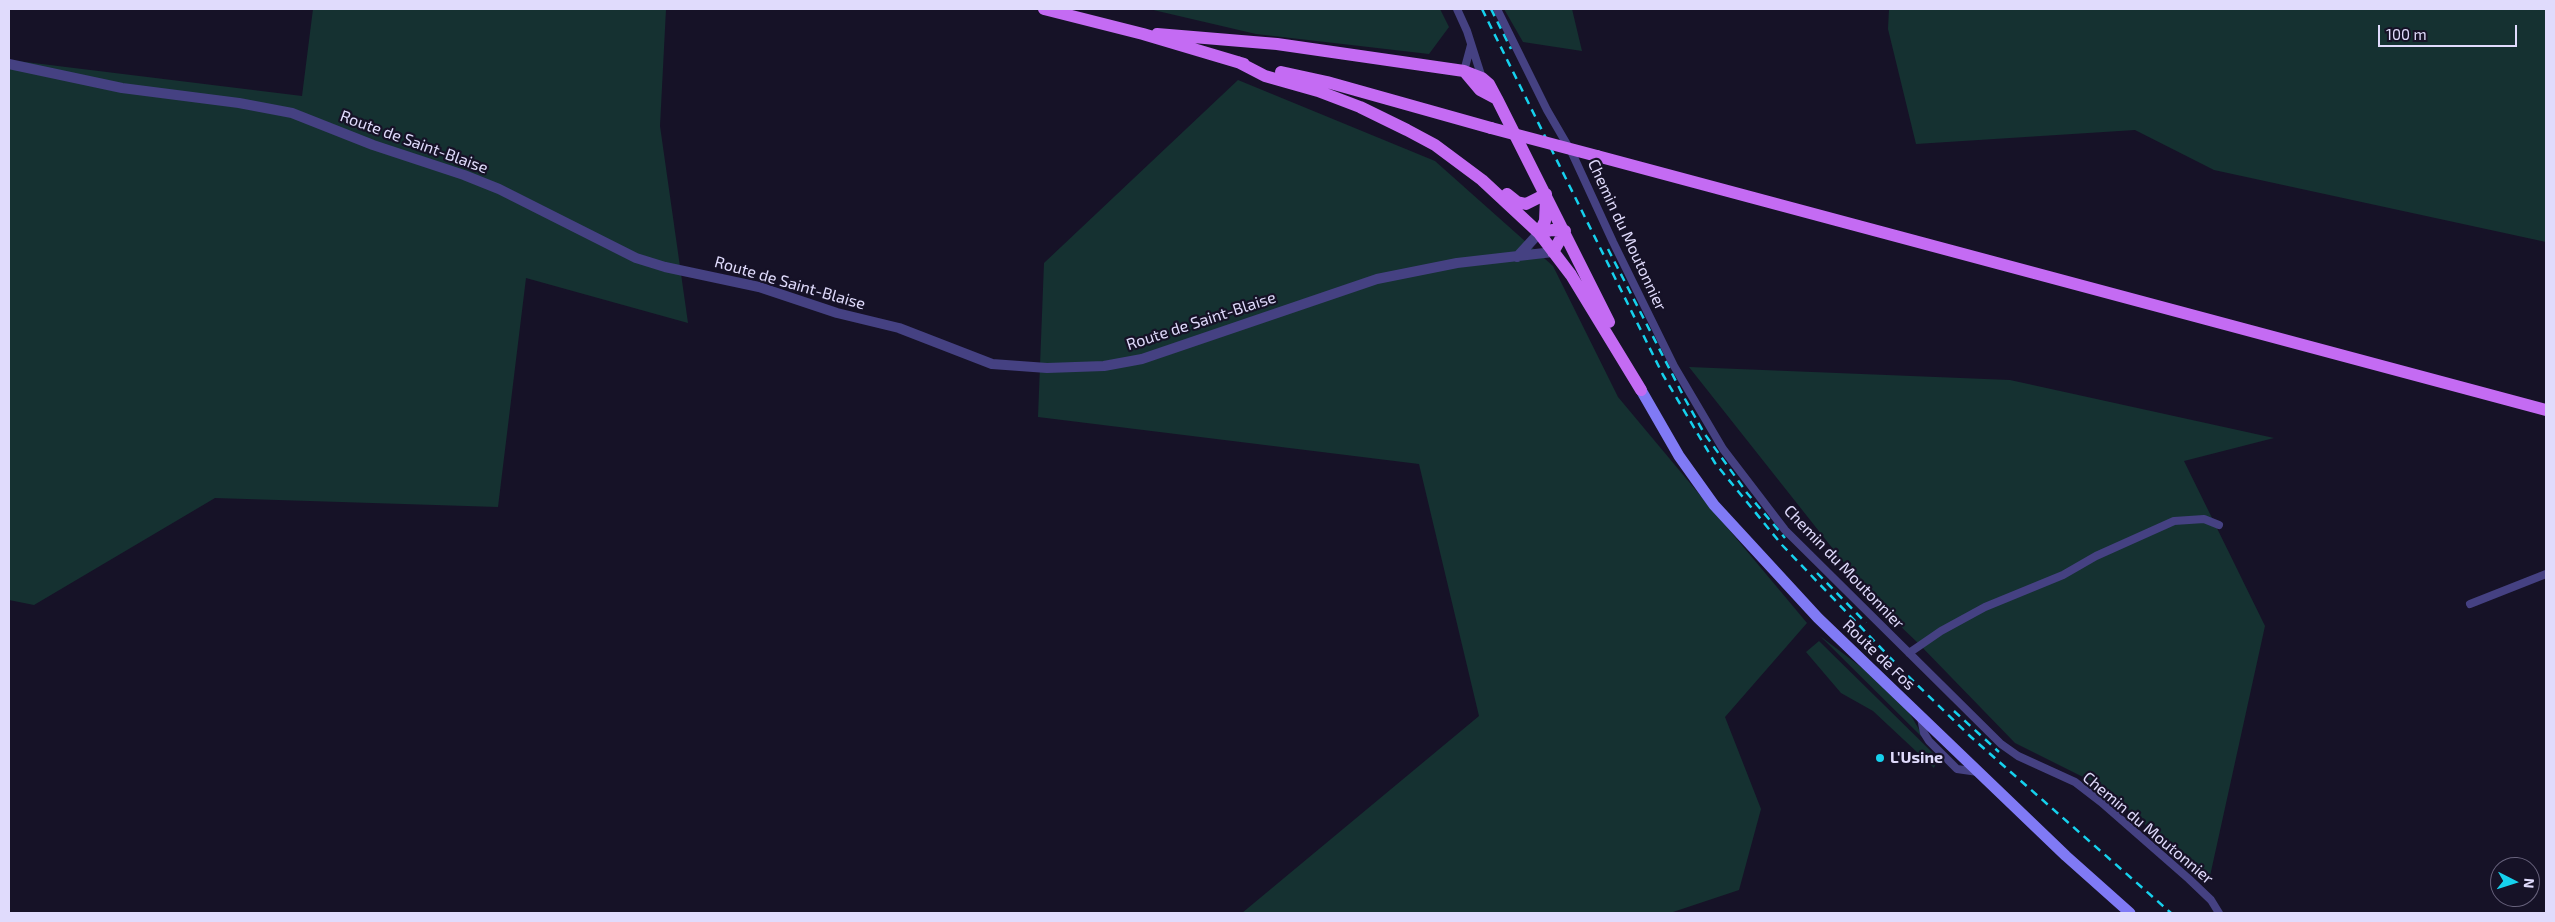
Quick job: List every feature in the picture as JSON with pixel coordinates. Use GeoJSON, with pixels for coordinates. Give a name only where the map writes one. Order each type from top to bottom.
{"type":"FeatureCollection","features":[{"type":"Feature","properties":{"kind":"main road"},"geometry":{"type":"LineString","coordinates":[[1044,9],[1143,34],[1238,62],[1326,82],[1491,128],[2546,410]]}},
{"type":"Feature","properties":{"kind":"main road"},"geometry":{"type":"LineString","coordinates":[[1143,34],[1170,33],[1277,44],[1464,71],[1482,78],[1498,99],[1565,231],[1641,390]]}},
{"type":"Feature","properties":{"kind":"main road"},"geometry":{"type":"LineString","coordinates":[[1238,62],[1265,76],[1318,90],[1360,107],[1407,130],[1445,152],[1468,162],[1518,202],[1532,203],[1546,194]]}},
{"type":"Feature","properties":{"kind":"main road"},"geometry":{"type":"LineString","coordinates":[[1464,71],[1480,90],[1498,99]]}},
{"type":"Feature","properties":{"kind":"main road"},"geometry":{"type":"LineString","coordinates":[[1445,152],[1482,180],[1539,233],[1582,293],[1641,390]]}},
{"type":"Feature","properties":{"kind":"main road"},"geometry":{"type":"LineString","coordinates":[[1539,233],[1545,221],[1546,194]]}},
{"type":"Feature","properties":{"kind":"main road"},"geometry":{"type":"LineString","coordinates":[[1539,233],[1552,230],[1565,231]]}},
{"type":"Feature","properties":{"kind":"main road"},"geometry":{"type":"LineString","coordinates":[[1553,252],[1565,231]]}},
{"type":"Feature","properties":{"kind":"main road","name":"Route de Fos"},"geometry":{"type":"LineString","coordinates":[[1641,390],[1679,456],[1714,505],[1821,622],[2066,856],[2130,913]]}},
{"type":"Feature","properties":{"kind":"street"},"geometry":{"type":"LineString","coordinates":[[1457,9],[1482,78]]}},
{"type":"Feature","properties":{"kind":"street","name":"Chemin du Moutonnier"},"geometry":{"type":"LineString","coordinates":[[1496,9],[1547,110],[1572,153],[1674,366],[1723,449],[1785,530],[2001,744],[2018,756],[2075,782],[2101,802],[2190,879],[2211,900],[2219,913]]}},
{"type":"Feature","properties":{"kind":"street"},"geometry":{"type":"LineString","coordinates":[[1464,71],[1471,44]]}},
{"type":"Feature","properties":{"kind":"street","name":"Route de Saint-Blaise"},"geometry":{"type":"LineString","coordinates":[[9,64],[122,88],[239,103],[292,113],[372,145],[464,174],[636,258],[665,268],[759,287],[837,313],[899,328],[992,364],[1047,368],[1104,366],[1142,359],[1377,279],[1457,263],[1553,252]]}},
{"type":"Feature","properties":{"kind":"street"},"geometry":{"type":"LineString","coordinates":[[1517,257],[1539,233]]}},
{"type":"Feature","properties":{"kind":"street"},"geometry":{"type":"LineString","coordinates":[[1909,653],[1941,631],[1985,607],[2063,575],[2096,556],[2174,521],[2204,519],[2219,525]]}},
{"type":"Feature","properties":{"kind":"street"},"geometry":{"type":"LineString","coordinates":[[2470,604],[2546,574]]}},
{"type":"Feature","properties":{"kind":"green space"},"geometry":{"type":"Polygon","coordinates":[[[313,9],[666,9],[660,126],[688,323],[526,278],[498,507],[215,498],[34,605],[9,600],[9,60],[302,96],[313,9]]]}},
{"type":"Feature","properties":{"kind":"green space"},"geometry":{"type":"Polygon","coordinates":[[[1149,9],[1440,9],[1449,27],[1429,54],[1256,34],[1149,9]]]}},
{"type":"Feature","properties":{"kind":"green space"},"geometry":{"type":"Polygon","coordinates":[[[1504,9],[1572,9],[1582,51],[1523,42],[1504,9]]]}},
{"type":"Feature","properties":{"kind":"green space"},"geometry":{"type":"Polygon","coordinates":[[[1889,9],[2546,9],[2546,242],[2214,170],[2135,130],[1916,144],[1888,29],[1889,9]]]}},
{"type":"Feature","properties":{"kind":"green space"},"geometry":{"type":"Polygon","coordinates":[[[1238,80],[1435,161],[1553,266],[1618,397],[1807,623],[1725,717],[1761,809],[1739,890],[1670,913],[1242,913],[1479,716],[1419,464],[1038,417],[1044,263],[1238,80]]]}},
{"type":"Feature","properties":{"kind":"green space"},"geometry":{"type":"Polygon","coordinates":[[[1689,367],[2010,380],[2274,438],[2184,461],[2265,626],[2210,876],[2186,864],[2137,817],[2089,780],[2015,743],[1918,643],[1875,602],[1689,367]]]}},
{"type":"Feature","properties":{"kind":"green space"},"geometry":{"type":"Polygon","coordinates":[[[1820,636],[1865,670],[1909,712],[1925,740],[1820,636]]]}},
{"type":"Feature","properties":{"kind":"green space"},"geometry":{"type":"Polygon","coordinates":[[[1819,641],[1938,758],[1934,768],[1873,711],[1841,693],[1806,652],[1819,641]]]}},
{"type":"Feature","properties":{"kind":"railway"},"geometry":{"type":"LineString","coordinates":[[1482,9],[1663,375],[1715,463],[1782,545],[1903,671],[1971,737],[2171,913]]}},
{"type":"Feature","properties":{"kind":"railway"},"geometry":{"type":"LineString","coordinates":[[1491,9],[1511,49]]}},
{"type":"Feature","properties":{"kind":"railway"},"geometry":{"type":"LineString","coordinates":[[1608,249],[1704,433],[1747,493],[1785,538]]}},
{"type":"Feature","properties":{"kind":"railway"},"geometry":{"type":"LineString","coordinates":[[1817,573],[1866,623]]}},
{"type":"Feature","properties":{"kind":"railway"},"geometry":{"type":"LineString","coordinates":[[1954,711],[1999,752]]}},
{"type":"Feature","properties":{"kind":"place","name":"L'Usine"},"geometry":{"type":"Point","coordinates":[1880,758]}}]}
